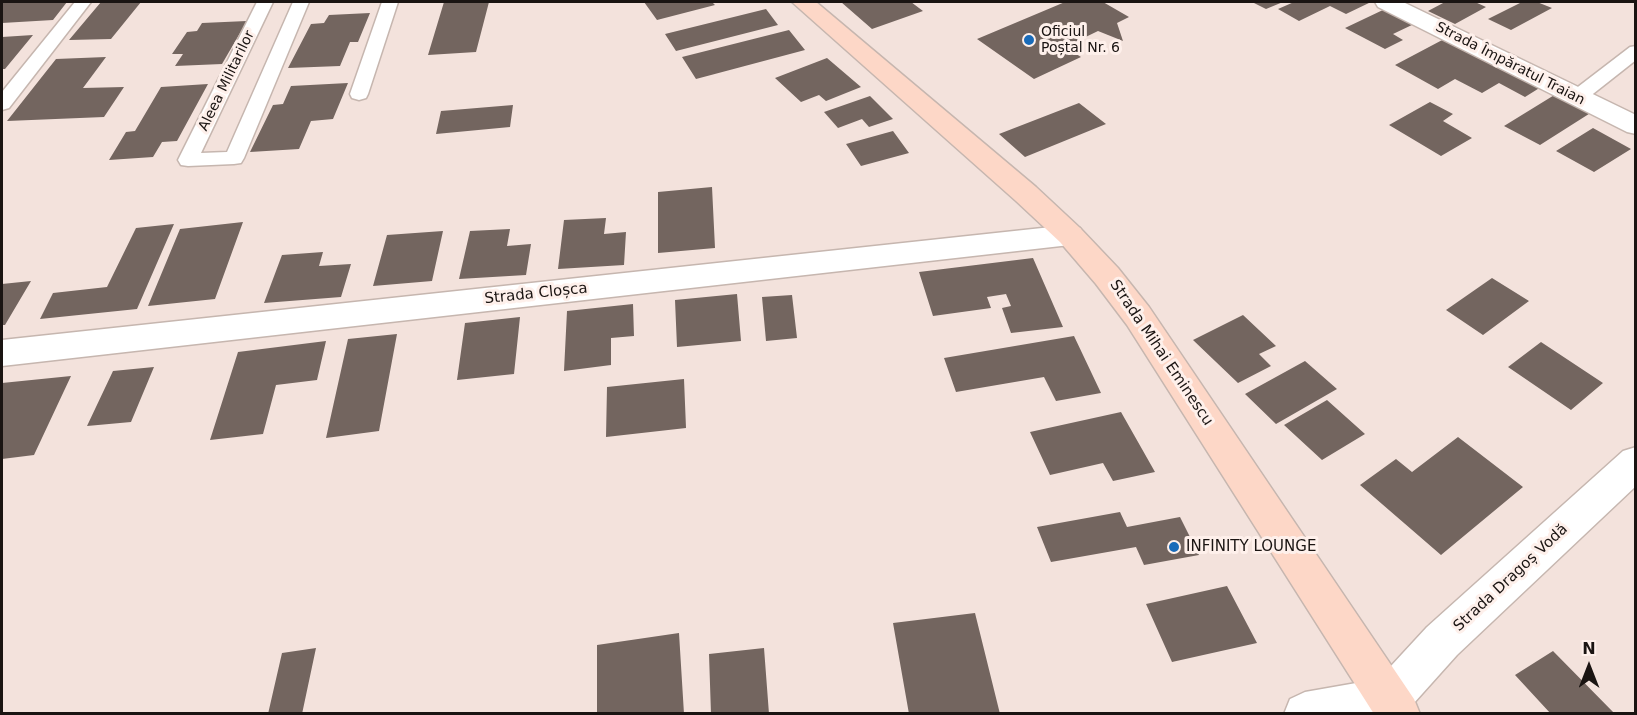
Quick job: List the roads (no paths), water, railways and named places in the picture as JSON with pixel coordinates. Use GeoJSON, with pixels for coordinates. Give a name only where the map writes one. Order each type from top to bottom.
{"type":"FeatureCollection","features":[{"type":"Feature","properties":{"kind":"street","name":"Strada Mihai Eminescu"},"geometry":{"type":"LineString","coordinates":[[803,2],[1026,194],[1070,235],[1107,276],[1138,316],[1394,706]]}},
{"type":"Feature","properties":{"kind":"street","name":"Strada Împăratul Traian"},"geometry":{"type":"LineString","coordinates":[[1386,2],[1635,126]]}},
{"type":"Feature","properties":{"kind":"street","name":"Strada Cloșca"},"geometry":{"type":"LineString","coordinates":[[2,353],[1070,235]]}},
{"type":"Feature","properties":{"kind":"street","name":"Strada Dragoș Vodă"},"geometry":{"type":"LineString","coordinates":[[1394,706],[1442,641],[1635,462]]}},
{"type":"Feature","properties":{"kind":"street"},"geometry":{"type":"LineString","coordinates":[[1305,714],[1394,706]]}},
{"type":"Feature","properties":{"kind":"lane"},"geometry":{"type":"LineString","coordinates":[[2,104],[83,2]]}},
{"type":"Feature","properties":{"kind":"lane","name":"Aleea Militarilor"},"geometry":{"type":"LineString","coordinates":[[265,2],[188,160],[234,158],[301,2]]}},
{"type":"Feature","properties":{"kind":"lane"},"geometry":{"type":"LineString","coordinates":[[359,94],[390,2]]}},
{"type":"Feature","properties":{"kind":"lane"},"geometry":{"type":"LineString","coordinates":[[1577,97],[1635,51]]}},
{"type":"Feature","properties":{"kind":"place","name":"Oficiul Poștal Nr. 6"},"geometry":{"type":"Point","coordinates":[1029,40]}},
{"type":"Feature","properties":{"kind":"place","name":"INFINITY LOUNGE"},"geometry":{"type":"Point","coordinates":[1174,547]}}]}
